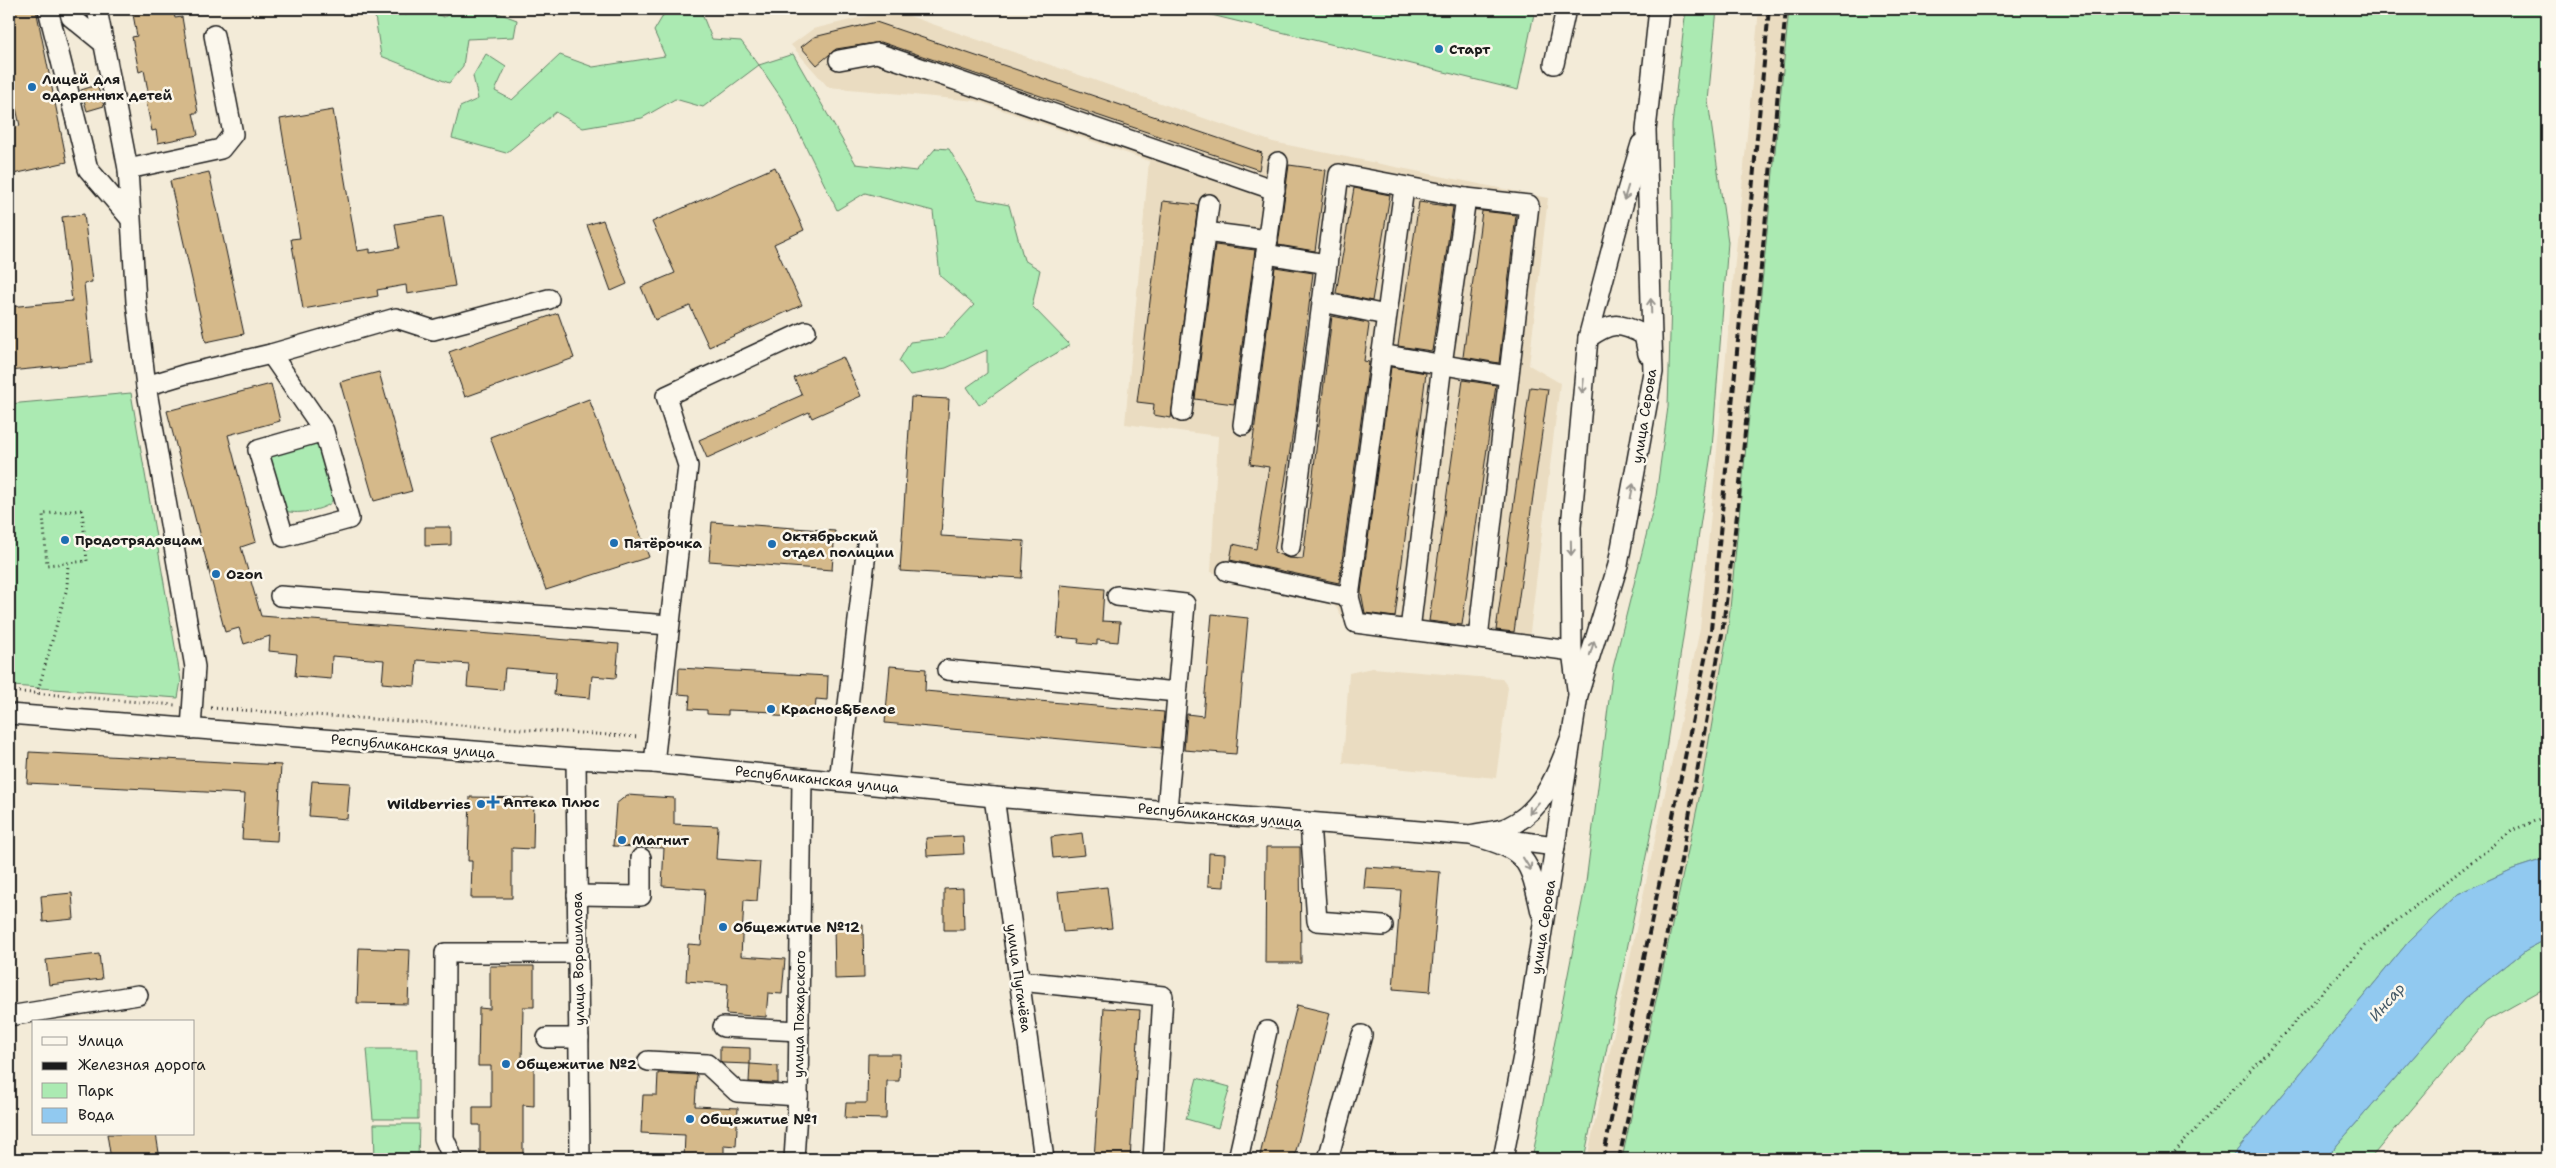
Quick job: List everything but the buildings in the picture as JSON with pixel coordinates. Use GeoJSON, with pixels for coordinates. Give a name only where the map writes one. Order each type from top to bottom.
{"type":"FeatureCollection","features":[{"type":"Feature","properties":{"kind":"street"},"geometry":{"type":"LineString","coordinates":[[48,9],[88,169],[130,218]]}},
{"type":"Feature","properties":{"kind":"street"},"geometry":{"type":"LineString","coordinates":[[69,9],[72,16],[103,43]]}},
{"type":"Feature","properties":{"kind":"street"},"geometry":{"type":"LineString","coordinates":[[97,9],[128,168],[136,302],[146,386],[195,667],[191,729]]}},
{"type":"Feature","properties":{"kind":"street"},"geometry":{"type":"LineString","coordinates":[[1554,64],[1566,9]]}},
{"type":"Feature","properties":{"kind":"street","name":"улица Серова"},"geometry":{"type":"LineString","coordinates":[[1503,1159],[1523,1056],[1578,695],[1618,565],[1653,372],[1646,130],[1659,9]]}},
{"type":"Feature","properties":{"kind":"street"},"geometry":{"type":"LineString","coordinates":[[128,168],[221,149],[234,134],[214,35]]}},
{"type":"Feature","properties":{"kind":"street"},"geometry":{"type":"LineString","coordinates":[[839,60],[877,53],[1275,190]]}},
{"type":"Feature","properties":{"kind":"street","name":"улица Серова"},"geometry":{"type":"LineString","coordinates":[[1578,695],[1572,651],[1571,527],[1588,338],[1625,198],[1646,130]]}},
{"type":"Feature","properties":{"kind":"street"},"geometry":{"type":"LineString","coordinates":[[1243,425],[1278,162]]}},
{"type":"Feature","properties":{"kind":"street"},"geometry":{"type":"LineString","coordinates":[[1290,547],[1339,174],[1404,188],[1466,198],[1529,205],[1478,638]]}},
{"type":"Feature","properties":{"kind":"street"},"geometry":{"type":"LineString","coordinates":[[1404,188],[1349,597],[1356,623],[1572,651]]}},
{"type":"Feature","properties":{"kind":"street"},"geometry":{"type":"LineString","coordinates":[[1410,630],[1442,364],[1466,198]]}},
{"type":"Feature","properties":{"kind":"street"},"geometry":{"type":"LineString","coordinates":[[1182,412],[1209,204]]}},
{"type":"Feature","properties":{"kind":"street"},"geometry":{"type":"LineString","coordinates":[[1205,232],[1327,264]]}},
{"type":"Feature","properties":{"kind":"street"},"geometry":{"type":"LineString","coordinates":[[146,386],[186,374],[271,354],[396,318],[433,330],[549,299]]}},
{"type":"Feature","properties":{"kind":"street"},"geometry":{"type":"LineString","coordinates":[[1322,302],[1386,315]]}},
{"type":"Feature","properties":{"kind":"street"},"geometry":{"type":"LineString","coordinates":[[1588,338],[1605,326],[1627,326],[1644,335],[1653,372]]}},
{"type":"Feature","properties":{"kind":"street"},"geometry":{"type":"LineString","coordinates":[[654,763],[688,466],[666,396],[806,331]]}},
{"type":"Feature","properties":{"kind":"street"},"geometry":{"type":"LineString","coordinates":[[271,354],[324,431],[349,519],[284,537],[258,450],[324,431]]}},
{"type":"Feature","properties":{"kind":"street"},"geometry":{"type":"LineString","coordinates":[[1381,354],[1508,376]]}},
{"type":"Feature","properties":{"kind":"street"},"geometry":{"type":"LineString","coordinates":[[839,781],[867,544]]}},
{"type":"Feature","properties":{"kind":"street"},"geometry":{"type":"LineString","coordinates":[[1227,571],[1349,597]]}},
{"type":"Feature","properties":{"kind":"street"},"geometry":{"type":"LineString","coordinates":[[280,596],[669,625]]}},
{"type":"Feature","properties":{"kind":"street"},"geometry":{"type":"LineString","coordinates":[[1117,596],[1185,604],[1167,810]]}},
{"type":"Feature","properties":{"kind":"street"},"geometry":{"type":"LineString","coordinates":[[947,670],[1178,692]]}},
{"type":"Feature","properties":{"kind":"street","name":"Республиканская улица"},"geometry":{"type":"LineString","coordinates":[[9,714],[576,759],[654,763],[994,797],[1470,835],[1507,828],[1529,814],[1552,787],[1572,734]]}},
{"type":"Feature","properties":{"kind":"street","name":"улица Ворошилова"},"geometry":{"type":"LineString","coordinates":[[576,759],[580,1159]]}},
{"type":"Feature","properties":{"kind":"street","name":"улица Пожарского"},"geometry":{"type":"LineString","coordinates":[[794,1159],[798,1096],[802,778]]}},
{"type":"Feature","properties":{"kind":"street","name":"улица Пугачёва"},"geometry":{"type":"LineString","coordinates":[[994,797],[1044,1159]]}},
{"type":"Feature","properties":{"kind":"street"},"geometry":{"type":"LineString","coordinates":[[1310,822],[1317,921],[1382,926]]}},
{"type":"Feature","properties":{"kind":"street"},"geometry":{"type":"LineString","coordinates":[[1470,835],[1555,846]]}},
{"type":"Feature","properties":{"kind":"street"},"geometry":{"type":"LineString","coordinates":[[1470,835],[1502,843],[1521,854],[1532,872],[1544,924]]}},
{"type":"Feature","properties":{"kind":"street"},"geometry":{"type":"LineString","coordinates":[[577,895],[641,896],[641,858]]}},
{"type":"Feature","properties":{"kind":"street"},"geometry":{"type":"LineString","coordinates":[[454,1159],[444,1138],[446,953],[578,953]]}},
{"type":"Feature","properties":{"kind":"street"},"geometry":{"type":"LineString","coordinates":[[1020,981],[1163,996],[1153,1159]]}},
{"type":"Feature","properties":{"kind":"street"},"geometry":{"type":"LineString","coordinates":[[9,1016],[138,995]]}},
{"type":"Feature","properties":{"kind":"street"},"geometry":{"type":"LineString","coordinates":[[723,1027],[799,1031]]}},
{"type":"Feature","properties":{"kind":"street"},"geometry":{"type":"LineString","coordinates":[[1238,1159],[1267,1031]]}},
{"type":"Feature","properties":{"kind":"street"},"geometry":{"type":"LineString","coordinates":[[1328,1159],[1362,1035]]}},
{"type":"Feature","properties":{"kind":"street"},"geometry":{"type":"LineString","coordinates":[[547,1038],[579,1038]]}},
{"type":"Feature","properties":{"kind":"street"},"geometry":{"type":"LineString","coordinates":[[648,1061],[707,1064],[737,1092],[798,1096]]}},
{"type":"Feature","properties":{"kind":"path"},"geometry":{"type":"LineString","coordinates":[[9,100],[14,98]]}},
{"type":"Feature","properties":{"kind":"path"},"geometry":{"type":"LineString","coordinates":[[82,510],[87,561],[68,563],[48,565],[43,514],[82,510]]}},
{"type":"Feature","properties":{"kind":"path"},"geometry":{"type":"LineString","coordinates":[[37,694],[68,588],[68,563]]}},
{"type":"Feature","properties":{"kind":"path"},"geometry":{"type":"LineString","coordinates":[[9,690],[192,707],[657,739]]}},
{"type":"Feature","properties":{"kind":"path"},"geometry":{"type":"LineString","coordinates":[[9,738],[13,758]]}},
{"type":"Feature","properties":{"kind":"path"},"geometry":{"type":"LineString","coordinates":[[2168,1159],[2369,942],[2513,830],[2547,816]]}},
{"type":"Feature","properties":{"kind":"shaded area"},"geometry":{"type":"Polygon","coordinates":[[[1759,9],[1789,9],[1728,629],[1699,799],[1622,1159],[1587,1159],[1700,629],[1759,9]]]}},
{"type":"Feature","properties":{"kind":"shaded area"},"geometry":{"type":"Polygon","coordinates":[[[892,10],[1273,142],[1548,198],[1529,365],[1560,383],[1527,657],[1352,631],[1335,606],[1211,572],[1218,436],[1125,424],[1149,161],[976,101],[828,87],[791,45],[813,29],[892,10]]]}},
{"type":"Feature","properties":{"kind":"shaded area"},"geometry":{"type":"Polygon","coordinates":[[[1372,668],[1502,679],[1508,687],[1496,778],[1343,763],[1349,673],[1372,668]]]}},
{"type":"Feature","properties":{"kind":"green space"},"geometry":{"type":"Polygon","coordinates":[[[419,9],[444,17],[453,12],[471,9],[498,13],[517,20],[514,37],[467,39],[463,66],[449,83],[381,56],[375,16],[387,10],[406,15],[419,9]]]}},
{"type":"Feature","properties":{"kind":"green space"},"geometry":{"type":"Polygon","coordinates":[[[667,9],[700,9],[712,39],[741,41],[759,65],[703,107],[675,99],[642,118],[583,128],[556,112],[506,153],[452,138],[460,107],[478,99],[473,76],[486,54],[506,67],[495,91],[512,100],[560,55],[593,67],[665,56],[654,31],[667,9]]]}},
{"type":"Feature","properties":{"kind":"green space","name":"Старт"},"geometry":{"type":"Polygon","coordinates":[[[1187,9],[1535,9],[1518,90],[1187,9]]]}},
{"type":"Feature","properties":{"kind":"green space"},"geometry":{"type":"Polygon","coordinates":[[[1686,9],[1717,9],[1708,101],[1728,242],[1712,448],[1660,788],[1584,1159],[1532,1159],[1586,882],[1613,668],[1656,496],[1668,407],[1673,227],[1672,125],[1686,9]]]}},
{"type":"Feature","properties":{"kind":"green space"},"geometry":{"type":"Polygon","coordinates":[[[1789,9],[2547,9],[2547,858],[2513,869],[2458,894],[2409,941],[2230,1159],[1622,1159],[1699,799],[1728,629],[1789,9]]]}},
{"type":"Feature","properties":{"kind":"green space"},"geometry":{"type":"Polygon","coordinates":[[[793,54],[856,164],[916,171],[936,148],[949,149],[978,199],[1009,205],[1024,260],[1040,270],[1032,306],[1070,345],[1030,369],[979,405],[967,387],[987,373],[987,350],[946,368],[910,375],[899,361],[910,342],[943,338],[974,305],[940,276],[933,211],[865,193],[837,210],[784,102],[759,65],[793,54]]]}},
{"type":"Feature","properties":{"kind":"green space"},"geometry":{"type":"Polygon","coordinates":[[[131,393],[181,681],[178,698],[12,686],[9,681],[9,404],[131,393]]]}},
{"type":"Feature","properties":{"kind":"green space"},"geometry":{"type":"Polygon","coordinates":[[[313,442],[321,445],[333,495],[332,500],[328,505],[311,511],[285,511],[281,509],[268,461],[270,455],[313,442]]]}},
{"type":"Feature","properties":{"kind":"green space"},"geometry":{"type":"Polygon","coordinates":[[[2547,939],[2547,987],[2486,1021],[2370,1159],[2325,1159],[2464,999],[2526,950],[2547,939]]]}},
{"type":"Feature","properties":{"kind":"green space"},"geometry":{"type":"Polygon","coordinates":[[[367,1049],[418,1049],[418,1119],[373,1119],[367,1049]]]}},
{"type":"Feature","properties":{"kind":"green space"},"geometry":{"type":"Polygon","coordinates":[[[1197,1078],[1230,1087],[1218,1128],[1186,1119],[1197,1078]]]}},
{"type":"Feature","properties":{"kind":"green space"},"geometry":{"type":"Polygon","coordinates":[[[374,1124],[419,1124],[418,1159],[375,1159],[374,1124]]]}},
{"type":"Feature","properties":{"kind":"water","name":"Инсар"},"geometry":{"type":"Polygon","coordinates":[[[2547,858],[2547,939],[2526,950],[2464,999],[2325,1159],[2230,1159],[2409,941],[2458,894],[2513,869],[2547,858]]]}},
{"type":"Feature","properties":{"kind":"railway"},"geometry":{"type":"LineString","coordinates":[[1603,1159],[1711,630],[1769,9]]}},
{"type":"Feature","properties":{"kind":"railway"},"geometry":{"type":"LineString","coordinates":[[1619,1159],[1673,905],[1722,634],[1737,515],[1786,9]]}},
{"type":"Feature","properties":{"kind":"place","name":"Старт"},"geometry":{"type":"Point","coordinates":[1439,49]}},
{"type":"Feature","properties":{"kind":"place","name":"Лицей для одаренных детей"},"geometry":{"type":"Point","coordinates":[32,87]}},
{"type":"Feature","properties":{"kind":"place","name":"Продотрядовцам"},"geometry":{"type":"Point","coordinates":[65,540]}},
{"type":"Feature","properties":{"kind":"place","name":"Пятёрочка"},"geometry":{"type":"Point","coordinates":[614,543]}},
{"type":"Feature","properties":{"kind":"place","name":"Октябрьский отдел полиции"},"geometry":{"type":"Point","coordinates":[772,544]}},
{"type":"Feature","properties":{"kind":"place","name":"Ozon"},"geometry":{"type":"Point","coordinates":[216,574]}},
{"type":"Feature","properties":{"kind":"place","name":"Красное&Белое"},"geometry":{"type":"Point","coordinates":[771,709]}},
{"type":"Feature","properties":{"kind":"place","name":"Аптека Плюс"},"geometry":{"type":"Point","coordinates":[493,802]}},
{"type":"Feature","properties":{"kind":"place","name":"Wildberries"},"geometry":{"type":"Point","coordinates":[481,804]}},
{"type":"Feature","properties":{"kind":"place","name":"Магнит"},"geometry":{"type":"Point","coordinates":[622,840]}},
{"type":"Feature","properties":{"kind":"place","name":"Общежитие №12"},"geometry":{"type":"Point","coordinates":[723,927]}},
{"type":"Feature","properties":{"kind":"place","name":"Общежитие №2"},"geometry":{"type":"Point","coordinates":[506,1064]}},
{"type":"Feature","properties":{"kind":"place","name":"Общежитие №1"},"geometry":{"type":"Point","coordinates":[690,1119]}}]}
